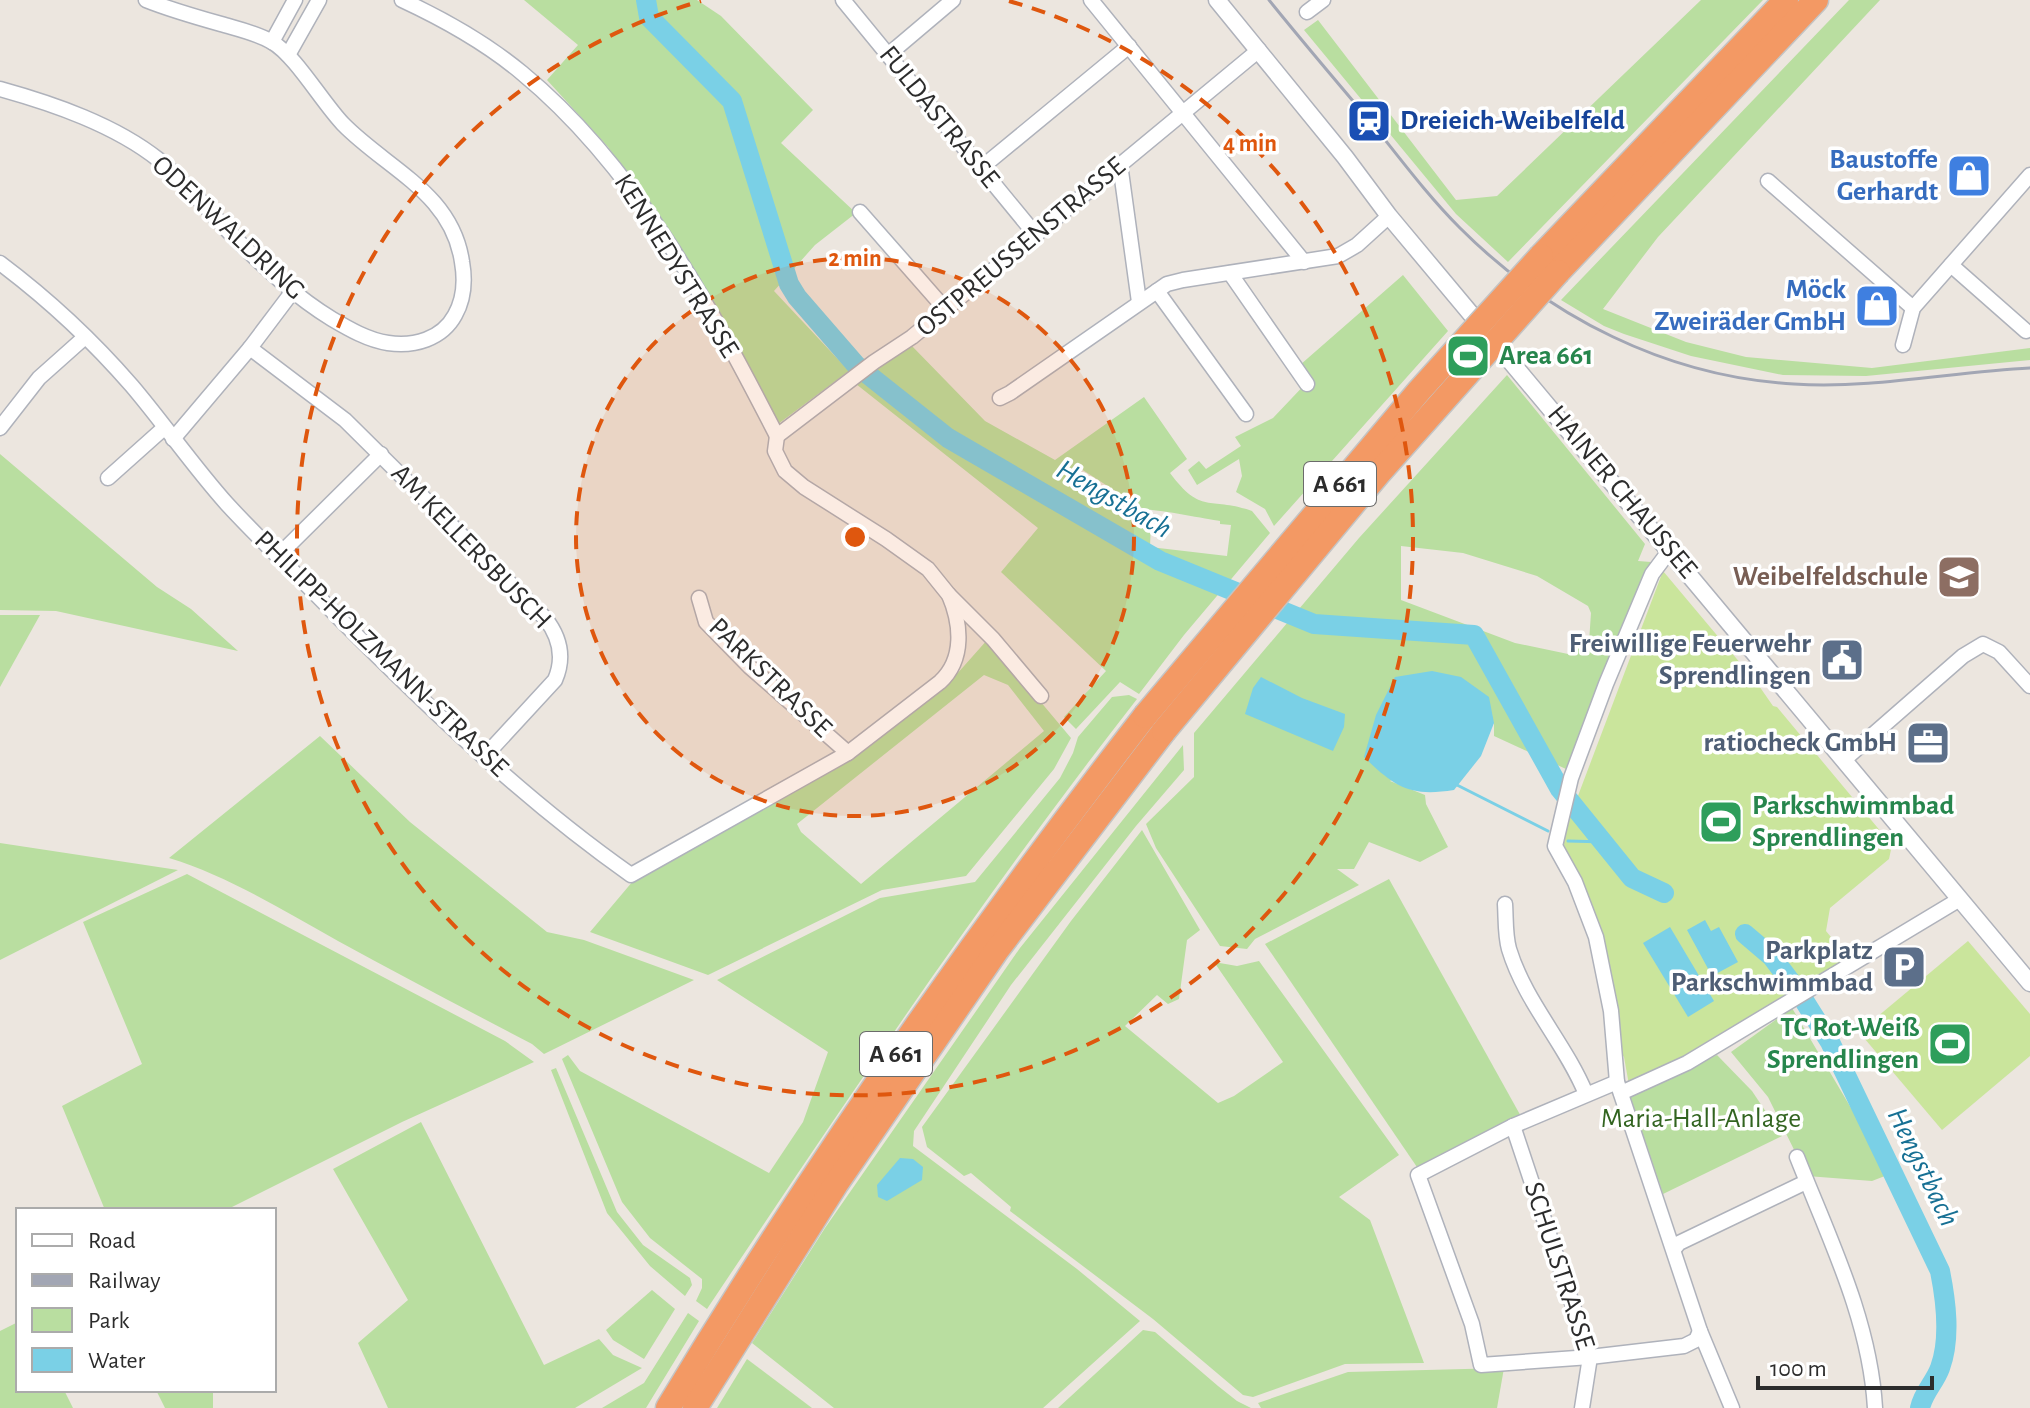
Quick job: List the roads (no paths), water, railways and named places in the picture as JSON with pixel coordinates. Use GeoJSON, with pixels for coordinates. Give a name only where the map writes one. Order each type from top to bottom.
{"type":"FeatureCollection","features":[{"type":"Feature","properties":{"kind":"highway","name":"A 661"},"geometry":{"type":"LineString","coordinates":[[668,1408],[799,1197],[902,1044],[1017,884],[1154,723],[1378,474],[1550,264],[1786,0]]}},
{"type":"Feature","properties":{"kind":"highway","name":"A 661"},"geometry":{"type":"LineString","coordinates":[[1550,264],[1816,0]]}},
{"type":"Feature","properties":{"kind":"highway","name":"A 661"},"geometry":{"type":"LineString","coordinates":[[695,1408],[836,1184],[1154,723]]}},
{"type":"Feature","properties":{"kind":"street","name":"ODENWALDRING"},"geometry":{"type":"LineString","coordinates":[[0,89],[94,123],[148,152],[166,166],[235,239],[293,291],[320,312],[357,332],[391,343],[415,343],[435,336],[450,324],[462,296],[464,270],[455,235],[436,202],[413,180],[372,151],[344,124],[321,101],[288,55],[272,42],[146,0]]}},
{"type":"Feature","properties":{"kind":"street"},"geometry":{"type":"LineString","coordinates":[[272,42],[295,0]]}},
{"type":"Feature","properties":{"kind":"street"},"geometry":{"type":"LineString","coordinates":[[288,55],[319,0]]}},
{"type":"Feature","properties":{"kind":"street","name":"KENNEDYSTRASSE"},"geometry":{"type":"LineString","coordinates":[[402,0],[504,58],[547,95],[595,145],[663,235],[777,436]]}},
{"type":"Feature","properties":{"kind":"street","name":"FULDASTRASSE"},"geometry":{"type":"LineString","coordinates":[[843,0],[1035,234]]}},
{"type":"Feature","properties":{"kind":"street"},"geometry":{"type":"LineString","coordinates":[[888,55],[953,0]]}},
{"type":"Feature","properties":{"kind":"street"},"geometry":{"type":"LineString","coordinates":[[1091,0],[1304,262]]}},
{"type":"Feature","properties":{"kind":"street","name":"HAINER CHAUSSEE"},"geometry":{"type":"LineString","coordinates":[[1217,0],[1389,216],[2030,983]]}},
{"type":"Feature","properties":{"kind":"street"},"geometry":{"type":"LineString","coordinates":[[1307,12],[1323,0]]}},
{"type":"Feature","properties":{"kind":"street"},"geometry":{"type":"LineString","coordinates":[[981,168],[1129,46]]}},
{"type":"Feature","properties":{"kind":"street","name":"OSTPREUSSENSTRASSE"},"geometry":{"type":"LineString","coordinates":[[777,436],[946,310],[1259,50]]}},
{"type":"Feature","properties":{"kind":"street"},"geometry":{"type":"LineString","coordinates":[[1120,164],[1139,302]]}},
{"type":"Feature","properties":{"kind":"street"},"geometry":{"type":"LineString","coordinates":[[1903,345],[1913,308],[2030,175]]}},
{"type":"Feature","properties":{"kind":"street"},"geometry":{"type":"LineString","coordinates":[[1768,181],[1913,308]]}},
{"type":"Feature","properties":{"kind":"street"},"geometry":{"type":"LineString","coordinates":[[860,212],[946,310]]}},
{"type":"Feature","properties":{"kind":"street"},"geometry":{"type":"LineString","coordinates":[[1000,398],[1139,302],[1174,282],[1330,258],[1348,251],[1389,216]]}},
{"type":"Feature","properties":{"kind":"street","name":"PHILIPP-HOLZMANN-STRASSE"},"geometry":{"type":"LineString","coordinates":[[0,263],[37,292],[85,337],[131,386],[228,505],[419,698],[591,847],[631,875],[848,753],[940,682],[952,668],[958,654],[959,638],[949,595]]}},
{"type":"Feature","properties":{"kind":"street"},"geometry":{"type":"LineString","coordinates":[[1951,265],[2026,331]]}},
{"type":"Feature","properties":{"kind":"street"},"geometry":{"type":"LineString","coordinates":[[1230,273],[1307,384]]}},
{"type":"Feature","properties":{"kind":"street"},"geometry":{"type":"LineString","coordinates":[[108,478],[168,433],[250,348],[293,291]]}},
{"type":"Feature","properties":{"kind":"street"},"geometry":{"type":"LineString","coordinates":[[1157,291],[1246,414]]}},
{"type":"Feature","properties":{"kind":"street"},"geometry":{"type":"LineString","coordinates":[[0,428],[39,378],[85,337]]}},
{"type":"Feature","properties":{"kind":"street","name":"AM KELLERSBUSCH"},"geometry":{"type":"LineString","coordinates":[[250,348],[345,420],[545,618],[556,634],[561,664],[555,680],[484,757]]}},
{"type":"Feature","properties":{"kind":"street","name":"PHILIPP-HOLZMANN-STRASSE"},"geometry":{"type":"LineString","coordinates":[[777,436],[775,451],[785,471],[795,481],[934,575],[1041,696]]}},
{"type":"Feature","properties":{"kind":"street","name":"AM KELLERSBUSCH"},"geometry":{"type":"LineString","coordinates":[[278,556],[381,454]]}},
{"type":"Feature","properties":{"kind":"street"},"geometry":{"type":"LineString","coordinates":[[1670,550],[1652,574],[1606,684],[1567,795],[1555,846],[1575,882],[1596,937],[1611,1011],[1619,1087],[1700,1331],[1732,1408]]}},
{"type":"Feature","properties":{"kind":"street","name":"PARKSTRASSE"},"geometry":{"type":"LineString","coordinates":[[699,598],[706,622],[750,667],[848,753]]}},
{"type":"Feature","properties":{"kind":"street"},"geometry":{"type":"LineString","coordinates":[[1844,760],[1963,656],[1983,644],[1999,652],[2030,686]]}},
{"type":"Feature","properties":{"kind":"street"},"geometry":{"type":"LineString","coordinates":[[1700,1331],[1696,1340],[1684,1346],[1481,1365],[1472,1324],[1418,1175],[1513,1126],[1586,1094],[1619,1087],[1687,1063],[1960,899]]}},
{"type":"Feature","properties":{"kind":"street"},"geometry":{"type":"LineString","coordinates":[[1505,904],[1508,944],[1524,987],[1574,1064],[1586,1094]]}},
{"type":"Feature","properties":{"kind":"street","name":"SCHULSTRASSE"},"geometry":{"type":"LineString","coordinates":[[1513,1126],[1590,1357],[1582,1408]]}},
{"type":"Feature","properties":{"kind":"street"},"geometry":{"type":"LineString","coordinates":[[1797,1157],[1854,1302],[1871,1368],[1875,1408]]}},
{"type":"Feature","properties":{"kind":"street"},"geometry":{"type":"LineString","coordinates":[[1674,1249],[1679,1243],[1806,1182]]}},
{"type":"Feature","properties":{"kind":"water"},"geometry":{"type":"Polygon","coordinates":[[[1432,671],[1461,677],[1489,697],[1494,723],[1481,756],[1454,790],[1414,791],[1385,776],[1364,757],[1376,715],[1395,677],[1432,671]]]}},
{"type":"Feature","properties":{"kind":"water"},"geometry":{"type":"Polygon","coordinates":[[[1261,677],[1302,698],[1345,714],[1344,727],[1333,751],[1245,714],[1253,688],[1261,677]]]}},
{"type":"Feature","properties":{"kind":"water"},"geometry":{"type":"Polygon","coordinates":[[[1705,920],[1711,931],[1719,927],[1738,962],[1712,976],[1687,930],[1705,920]]]}},
{"type":"Feature","properties":{"kind":"water"},"geometry":{"type":"Polygon","coordinates":[[[1670,927],[1714,1001],[1688,1017],[1643,943],[1670,927]]]}},
{"type":"Feature","properties":{"kind":"water"},"geometry":{"type":"Polygon","coordinates":[[[900,1158],[913,1159],[923,1167],[922,1180],[887,1201],[878,1197],[877,1185],[900,1158]]]}},
{"type":"Feature","properties":{"kind":"waterway","name":"Hengstbach"},"geometry":{"type":"LineString","coordinates":[[646,0],[649,17],[732,101],[789,284],[856,365],[948,438],[1160,561],[1314,624],[1474,635],[1560,789],[1632,878],[1664,893]]}},
{"type":"Feature","properties":{"kind":"waterway"},"geometry":{"type":"LineString","coordinates":[[1457,785],[1548,831]]}},
{"type":"Feature","properties":{"kind":"waterway"},"geometry":{"type":"LineString","coordinates":[[1568,841],[1606,842]]}},
{"type":"Feature","properties":{"kind":"waterway","name":"Hengstbach"},"geometry":{"type":"LineString","coordinates":[[1745,934],[1772,957],[1830,1042],[1940,1271],[1946,1307],[1945,1344],[1940,1368],[1920,1408]]}},
{"type":"Feature","properties":{"kind":"railway"},"geometry":{"type":"LineString","coordinates":[[1269,0],[1460,228],[1532,289],[1571,315],[1613,337],[1701,369],[1747,379],[1794,384],[1883,382],[2030,368]]}},
{"type":"Feature","properties":{"kind":"place","name":"Dreieich-Weibelfeld"},"geometry":{"type":"Point","coordinates":[1369,121]}},
{"type":"Feature","properties":{"kind":"place","name":"Baustoffe Gerhardt"},"geometry":{"type":"Point","coordinates":[1969,176]}},
{"type":"Feature","properties":{"kind":"place","name":"Möck Zweiräder GmbH"},"geometry":{"type":"Point","coordinates":[1877,306]}},
{"type":"Feature","properties":{"kind":"place","name":"Area 661"},"geometry":{"type":"Point","coordinates":[1468,356]}},
{"type":"Feature","properties":{"kind":"place","name":"Weibelfeldschule"},"geometry":{"type":"Point","coordinates":[1959,577]}},
{"type":"Feature","properties":{"kind":"place","name":"Freiwillige Feuerwehr Sprendlingen"},"geometry":{"type":"Point","coordinates":[1842,660]}},
{"type":"Feature","properties":{"kind":"place","name":"ratiocheck GmbH"},"geometry":{"type":"Point","coordinates":[1928,743]}},
{"type":"Feature","properties":{"kind":"place","name":"Parkschwimmbad Sprendlingen"},"geometry":{"type":"Point","coordinates":[1721,822]}},
{"type":"Feature","properties":{"kind":"place","name":"Parkplatz Parkschwimmbad"},"geometry":{"type":"Point","coordinates":[1904,967]}},
{"type":"Feature","properties":{"kind":"place","name":"TC Rot-Weiß Sprendlingen"},"geometry":{"type":"Point","coordinates":[1950,1044]}},
{"type":"Feature","properties":{"kind":"park label","name":"Maria-Hall-Anlage"},"geometry":{"type":"Point","coordinates":[1701,1119]}}]}
